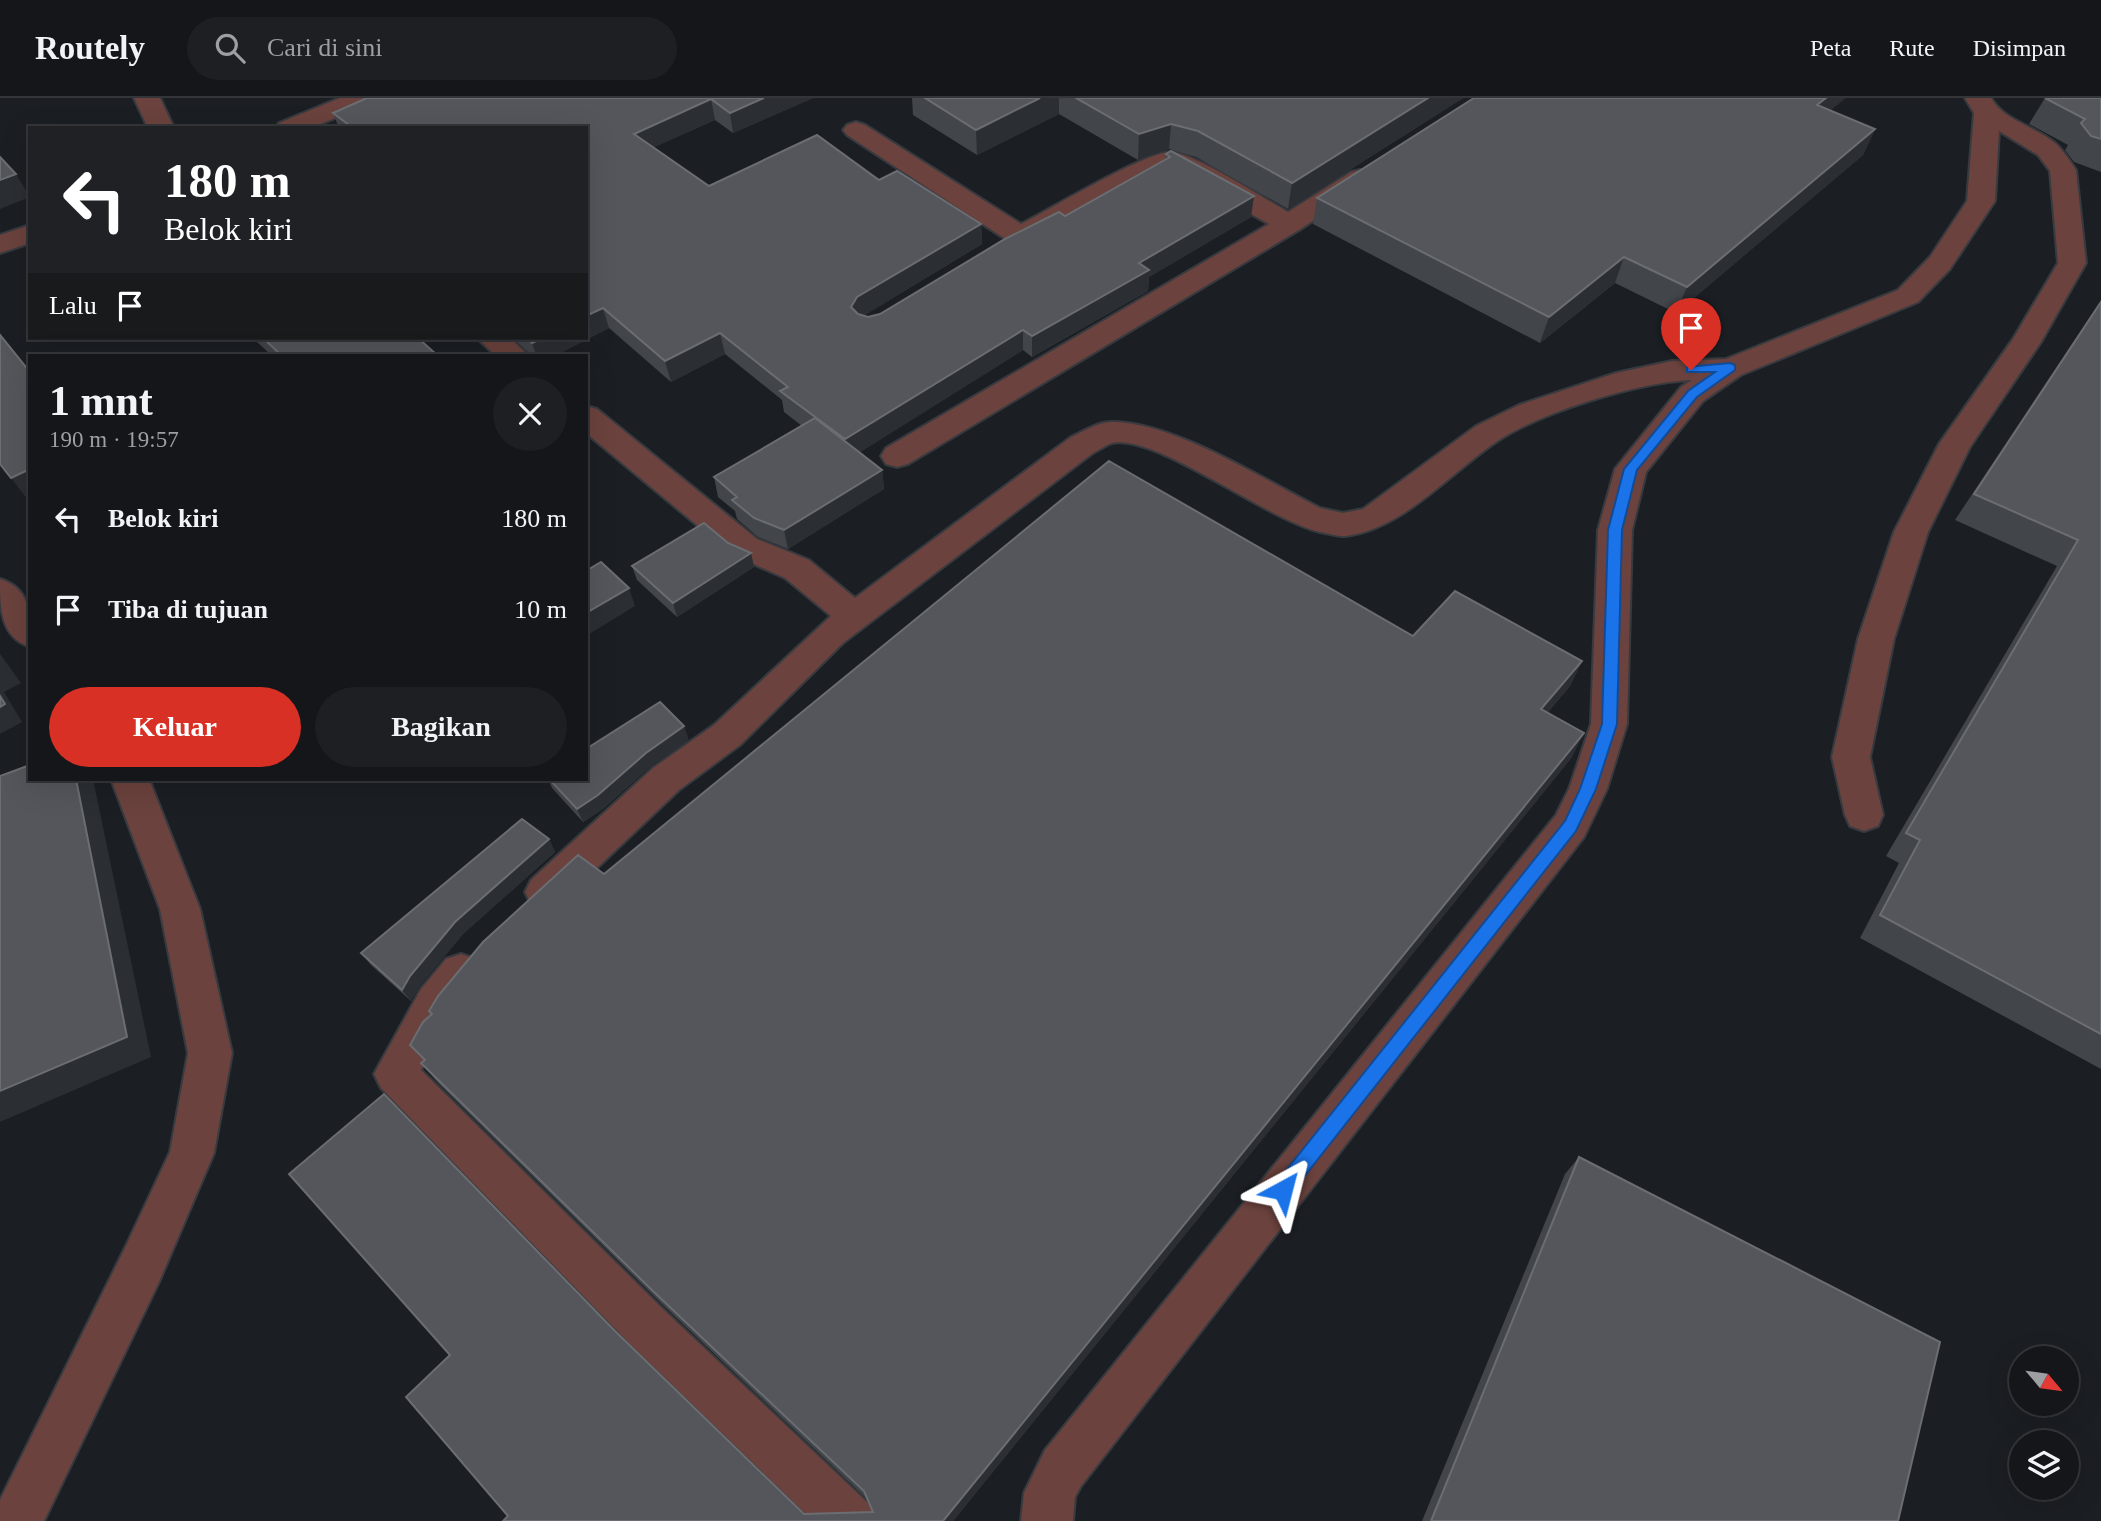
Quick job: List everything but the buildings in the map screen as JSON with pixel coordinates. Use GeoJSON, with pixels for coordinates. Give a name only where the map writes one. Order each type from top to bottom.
{"type":"FeatureCollection","features":[{"type":"Feature","properties":{"kind":"lane"},"geometry":{"type":"LineString","coordinates":[[147,98],[161,126]]}},
{"type":"Feature","properties":{"kind":"lane"},"geometry":{"type":"LineString","coordinates":[[293,126],[362,98]]}},
{"type":"Feature","properties":{"kind":"lane"},"geometry":{"type":"LineString","coordinates":[[1047,1521],[1050,1493],[1063,1468],[1570,826],[1588,789],[1609,724],[1615,530],[1631,469],[1692,394],[1730,368],[1908,296],[1940,263],[1981,201],[1983,106]]}},
{"type":"Feature","properties":{"kind":"lane"},"geometry":{"type":"LineString","coordinates":[[1864,815],[1851,757],[1876,639],[1911,532],[1955,444],[2026,341],[2072,263],[2063,170],[2047,149],[1983,106]]}},
{"type":"Feature","properties":{"kind":"lane"},"geometry":{"type":"LineString","coordinates":[[856,130],[1008,243],[1152,166],[1170,160],[1184,165],[1289,224]]}},
{"type":"Feature","properties":{"kind":"lane"},"geometry":{"type":"LineString","coordinates":[[897,456],[1289,224],[1382,164]]}},
{"type":"Feature","properties":{"kind":"lane"},"geometry":{"type":"LineString","coordinates":[[0,245],[28,234]]}},
{"type":"Feature","properties":{"kind":"lane"},"geometry":{"type":"LineString","coordinates":[[494,340],[512,354]]}},
{"type":"Feature","properties":{"kind":"lane"},"geometry":{"type":"LineString","coordinates":[[520,914],[666,779],[727,735],[831,634],[1082,445],[1110,432],[1164,442],[1311,518],[1343,525],[1373,519],[1487,433],[1530,412],[1616,383],[1672,371],[1730,368]]}},
{"type":"Feature","properties":{"kind":"lane"},"geometry":{"type":"LineString","coordinates":[[588,418],[745,547],[797,569],[854,617]]}},
{"type":"Feature","properties":{"kind":"lane"},"geometry":{"type":"LineString","coordinates":[[0,592],[28,631]]}},
{"type":"Feature","properties":{"kind":"lane"},"geometry":{"type":"LineString","coordinates":[[17,1521],[142,1265],[192,1153],[209,1053],[180,909],[131,781]]}},
{"type":"Feature","properties":{"kind":"lane"},"geometry":{"type":"LineString","coordinates":[[480,949],[436,1002],[397,1074],[638,1317],[850,1521]]}},
{"type":"Feature","properties":{"kind":"route"},"geometry":{"type":"LineString","coordinates":[[1283,1190],[1570,826],[1588,789],[1609,724],[1615,530],[1631,469],[1692,394],[1730,368],[1691,370]]}}]}
